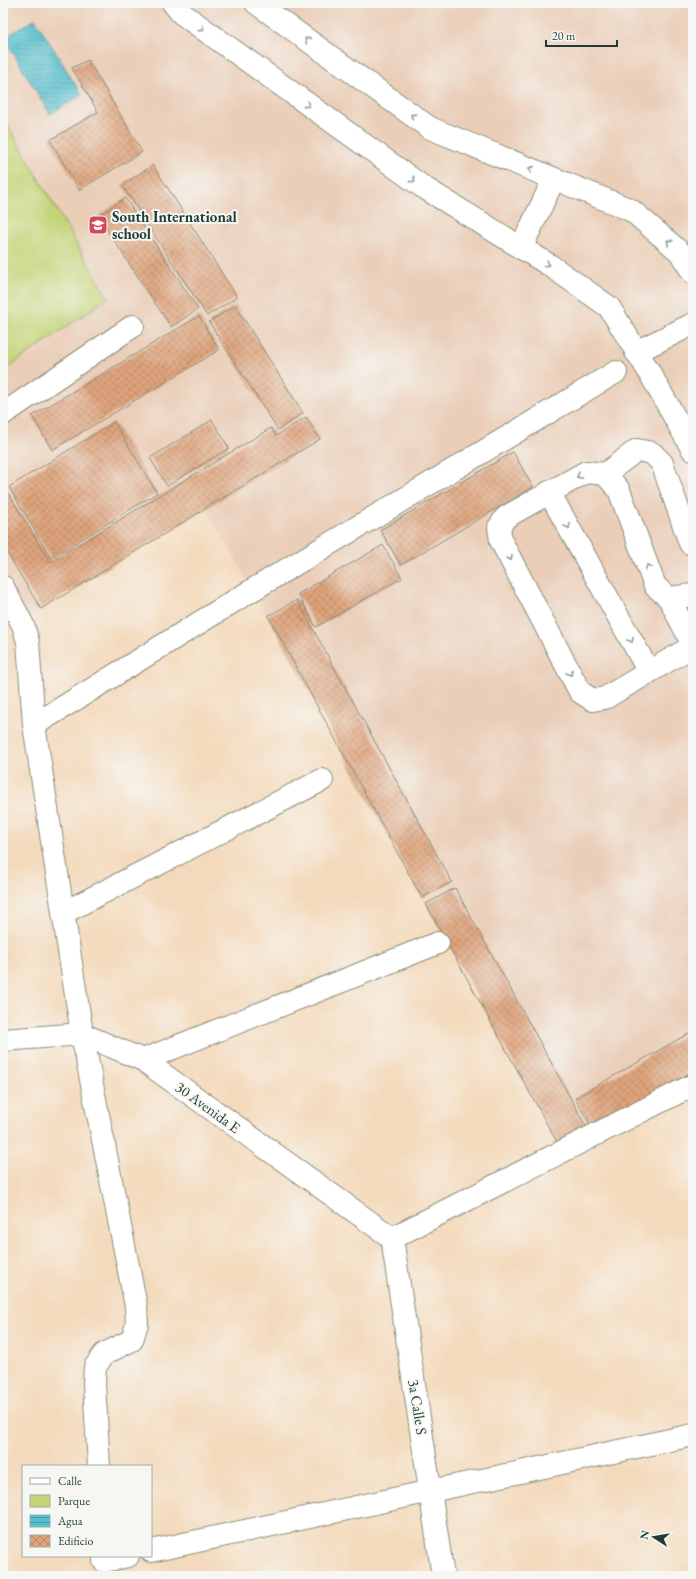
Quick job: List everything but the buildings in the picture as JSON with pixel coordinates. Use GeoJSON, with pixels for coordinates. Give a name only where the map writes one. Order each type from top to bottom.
{"type":"FeatureCollection","features":[{"type":"Feature","properties":{"kind":"street"},"geometry":{"type":"LineString","coordinates":[[173,3],[181,13],[423,188],[551,266],[609,307],[693,450]]}},
{"type":"Feature","properties":{"kind":"street"},"geometry":{"type":"LineString","coordinates":[[256,3],[430,128],[631,210],[680,252],[693,273]]}},
{"type":"Feature","properties":{"kind":"street"},"geometry":{"type":"LineString","coordinates":[[522,248],[554,179]]}},
{"type":"Feature","properties":{"kind":"street"},"geometry":{"type":"LineString","coordinates":[[636,352],[693,324]]}},
{"type":"Feature","properties":{"kind":"street"},"geometry":{"type":"LineString","coordinates":[[3,414],[133,326]]}},
{"type":"Feature","properties":{"kind":"street"},"geometry":{"type":"LineString","coordinates":[[34,725],[244,595],[616,372]]}},
{"type":"Feature","properties":{"kind":"street"},"geometry":{"type":"LineString","coordinates":[[605,474],[637,450],[652,453],[662,463],[690,543]]}},
{"type":"Feature","properties":{"kind":"street"},"geometry":{"type":"LineString","coordinates":[[586,472],[605,474],[619,490],[655,586],[669,598],[693,646],[605,698],[593,700],[580,692],[502,542],[498,527],[506,517],[586,472]]}},
{"type":"Feature","properties":{"kind":"street"},"geometry":{"type":"LineString","coordinates":[[549,492],[649,672]]}},
{"type":"Feature","properties":{"kind":"street"},"geometry":{"type":"LineString","coordinates":[[3,587],[11,620],[28,642],[34,725],[82,1034],[136,1306],[137,1324],[132,1340],[104,1354],[94,1367],[99,1465]]}},
{"type":"Feature","properties":{"kind":"street"},"geometry":{"type":"LineString","coordinates":[[669,598],[693,595]]}},
{"type":"Feature","properties":{"kind":"street"},"geometry":{"type":"LineString","coordinates":[[63,913],[322,780]]}},
{"type":"Feature","properties":{"kind":"street"},"geometry":{"type":"LineString","coordinates":[[143,1060],[438,944]]}},
{"type":"Feature","properties":{"kind":"street","name":"30 Avenida E"},"geometry":{"type":"LineString","coordinates":[[3,1040],[82,1034],[143,1060],[392,1238]]}},
{"type":"Feature","properties":{"kind":"street"},"geometry":{"type":"LineString","coordinates":[[392,1238],[693,1085]]}},
{"type":"Feature","properties":{"kind":"street","name":"3a Calle S"},"geometry":{"type":"LineString","coordinates":[[392,1238],[443,1576]]}},
{"type":"Feature","properties":{"kind":"street"},"geometry":{"type":"LineString","coordinates":[[152,1551],[693,1435]]}},
{"type":"Feature","properties":{"kind":"street"},"geometry":{"type":"LineString","coordinates":[[105,1564],[125,1557]]}},
{"type":"Feature","properties":{"kind":"shaded area"},"geometry":{"type":"Polygon","coordinates":[[[18,3],[693,3],[693,1065],[558,1144],[268,616],[206,508],[3,631],[3,11],[18,3]]]}},
{"type":"Feature","properties":{"kind":"green space"},"geometry":{"type":"Polygon","coordinates":[[[3,117],[108,298],[3,371],[3,117]]]}},
{"type":"Feature","properties":{"kind":"water"},"geometry":{"type":"Polygon","coordinates":[[[35,19],[82,95],[50,114],[4,38],[35,19]]]}},
{"type":"Feature","properties":{"kind":"place","name":"South International school"},"geometry":{"type":"Point","coordinates":[98,225]}}]}
